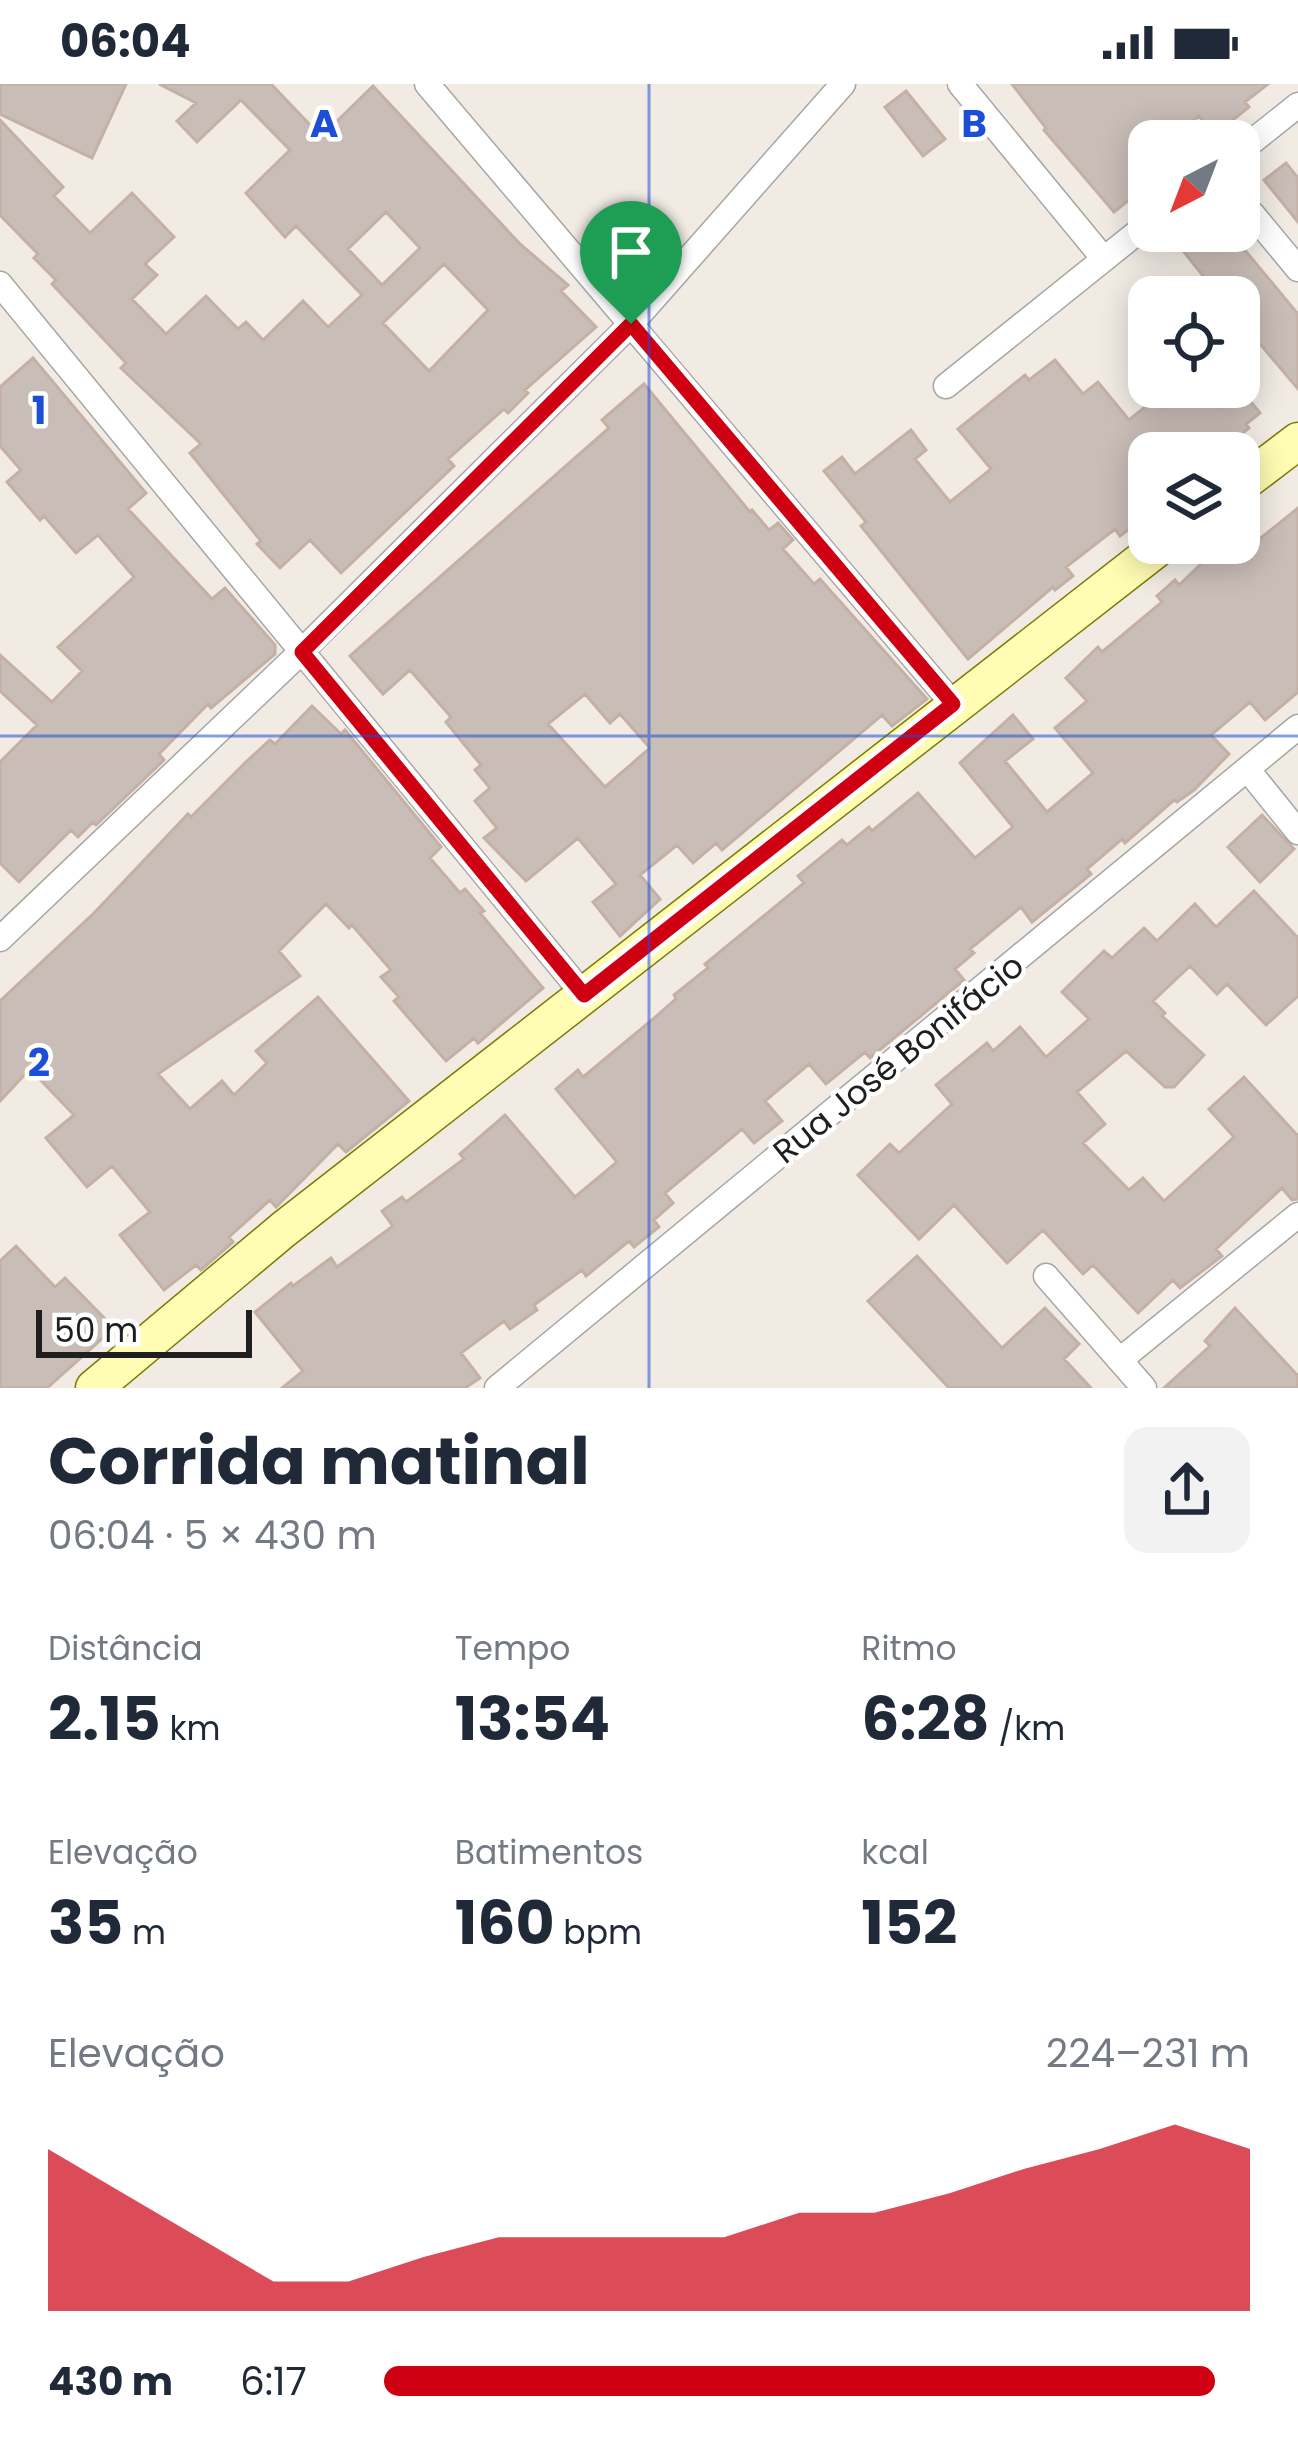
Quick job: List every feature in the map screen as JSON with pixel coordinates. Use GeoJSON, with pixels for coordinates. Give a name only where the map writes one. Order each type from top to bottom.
{"type":"FeatureCollection","features":[{"type":"Feature","properties":{"kind":"main road"},"geometry":{"type":"LineString","coordinates":[[1260,470],[1298,441]]}},
{"type":"Feature","properties":{"kind":"main road"},"geometry":{"type":"LineString","coordinates":[[94,1388],[284,1229],[1136,564]]}},
{"type":"Feature","properties":{"kind":"street"},"geometry":{"type":"LineString","coordinates":[[427,84],[953,704]]}},
{"type":"Feature","properties":{"kind":"street"},"geometry":{"type":"LineString","coordinates":[[0,939],[302,652],[631,324],[843,84]]}},
{"type":"Feature","properties":{"kind":"street"},"geometry":{"type":"LineString","coordinates":[[960,84],[1104,260]]}},
{"type":"Feature","properties":{"kind":"street"},"geometry":{"type":"LineString","coordinates":[[1260,135],[1298,105]]}},
{"type":"Feature","properties":{"kind":"street"},"geometry":{"type":"LineString","coordinates":[[1260,223],[1298,269]]}},
{"type":"Feature","properties":{"kind":"street"},"geometry":{"type":"LineString","coordinates":[[946,386],[1128,241]]}},
{"type":"Feature","properties":{"kind":"street"},"geometry":{"type":"LineString","coordinates":[[0,284],[584,995]]}},
{"type":"Feature","properties":{"kind":"street","name":"Rua José Bonifácio"},"geometry":{"type":"LineString","coordinates":[[497,1388],[528,1377],[1298,727]]}},
{"type":"Feature","properties":{"kind":"street"},"geometry":{"type":"LineString","coordinates":[[1248,770],[1298,832]]}},
{"type":"Feature","properties":{"kind":"street"},"geometry":{"type":"LineString","coordinates":[[1120,1360],[1298,1215]]}},
{"type":"Feature","properties":{"kind":"street"},"geometry":{"type":"LineString","coordinates":[[1046,1276],[1144,1388]]}},
{"type":"Feature","properties":{"kind":"building"},"geometry":{"type":"Polygon","coordinates":[[[0,84],[126,84],[92,158],[0,114],[0,84]]]}},
{"type":"Feature","properties":{"kind":"building"},"geometry":{"type":"Polygon","coordinates":[[[159,84],[271,84],[313,128],[323,119],[331,127],[373,86],[520,244],[568,285],[561,291],[596,327],[525,390],[528,393],[508,413],[504,409],[448,459],[454,466],[341,573],[310,540],[280,568],[257,544],[261,541],[190,453],[201,444],[121,368],[126,363],[52,284],[56,280],[34,258],[38,254],[0,215],[0,120],[63,187],[54,196],[90,233],[132,193],[174,237],[145,264],[157,275],[132,299],[166,334],[206,296],[238,329],[246,322],[263,340],[303,301],[328,327],[362,295],[296,226],[285,237],[246,193],[290,150],[241,100],[197,142],[177,121],[196,103],[159,84]],[[386,212],[348,249],[382,285],[420,248],[386,212]],[[444,264],[383,323],[429,371],[488,310],[444,264]]]}},
{"type":"Feature","properties":{"kind":"building"},"geometry":{"type":"Polygon","coordinates":[[[1012,84],[1268,84],[1245,102],[1249,107],[1233,120],[1202,120],[1199,116],[1194,120],[1128,120],[1128,201],[1114,212],[1012,84]]]}},
{"type":"Feature","properties":{"kind":"building"},"geometry":{"type":"Polygon","coordinates":[[[906,91],[945,139],[923,156],[885,107],[906,91]]]}},
{"type":"Feature","properties":{"kind":"building"},"geometry":{"type":"Polygon","coordinates":[[[1286,163],[1298,178],[1298,222],[1264,180],[1286,163]]]}},
{"type":"Feature","properties":{"kind":"building"},"geometry":{"type":"Polygon","coordinates":[[[1184,252],[1246,252],[1298,314],[1298,389],[1260,344],[1260,276],[1203,276],[1184,252]]]}},
{"type":"Feature","properties":{"kind":"building"},"geometry":{"type":"Polygon","coordinates":[[[33,358],[146,493],[128,509],[212,599],[225,588],[275,645],[275,654],[211,708],[208,704],[159,754],[164,760],[96,825],[93,822],[78,837],[71,830],[19,882],[0,863],[0,762],[37,725],[0,691],[0,655],[52,702],[82,671],[58,647],[134,577],[98,535],[76,553],[7,482],[21,470],[0,446],[0,387],[33,358]]]}},
{"type":"Feature","properties":{"kind":"building"},"geometry":{"type":"Polygon","coordinates":[[[1055,360],[1083,394],[1098,382],[1129,420],[1144,408],[1256,408],[1260,413],[1246,424],[1249,428],[1244,432],[1128,432],[1128,530],[1120,536],[1115,529],[1066,567],[1073,576],[1053,587],[968,659],[861,526],[866,522],[824,471],[842,457],[855,474],[911,430],[926,450],[915,459],[950,502],[991,469],[958,429],[1025,375],[1029,380],[1055,360]]]}},
{"type":"Feature","properties":{"kind":"building"},"geometry":{"type":"Polygon","coordinates":[[[644,384],[750,512],[769,530],[778,523],[793,540],[783,549],[814,584],[820,579],[927,699],[892,726],[882,715],[722,850],[716,843],[693,863],[677,845],[640,875],[660,899],[620,936],[593,902],[616,884],[578,838],[526,881],[484,838],[497,828],[475,801],[490,788],[475,770],[481,765],[446,722],[451,717],[410,670],[383,694],[350,656],[609,428],[602,420],[644,384]],[[585,694],[548,724],[605,787],[650,748],[620,714],[610,723],[585,694]]]}},
{"type":"Feature","properties":{"kind":"building"},"geometry":{"type":"Polygon","coordinates":[[[1298,508],[1298,692],[1265,720],[1250,702],[1211,735],[1229,754],[1194,790],[1174,800],[1125,843],[1122,839],[1087,869],[1091,874],[1032,922],[1021,907],[970,949],[974,953],[955,969],[964,980],[870,1058],[865,1052],[826,1084],[809,1064],[765,1101],[782,1121],[754,1143],[742,1129],[665,1193],[673,1203],[654,1220],[659,1227],[634,1247],[629,1241],[586,1276],[582,1270],[510,1329],[504,1321],[461,1353],[480,1378],[465,1388],[282,1388],[303,1371],[255,1312],[331,1258],[337,1267],[393,1226],[382,1211],[402,1197],[406,1202],[464,1159],[460,1154],[505,1115],[575,1197],[617,1162],[556,1089],[578,1070],[583,1077],[652,1020],[708,968],[705,964],[804,883],[798,876],[842,840],[847,845],[869,827],[872,831],[918,793],[975,858],[1013,827],[960,763],[1013,715],[1033,739],[1005,761],[1047,812],[1093,773],[1055,728],[1087,701],[1066,678],[1098,647],[1102,652],[1162,602],[1157,596],[1175,580],[1179,585],[1201,564],[1260,564],[1260,539],[1298,508]]]}},
{"type":"Feature","properties":{"kind":"building"},"geometry":{"type":"Polygon","coordinates":[[[312,706],[341,734],[345,730],[441,847],[430,858],[460,893],[465,889],[543,988],[478,1043],[474,1038],[446,1061],[394,1001],[399,997],[381,977],[391,970],[352,925],[349,928],[326,904],[279,951],[300,976],[158,1074],[190,1109],[222,1081],[234,1095],[267,1063],[256,1051],[318,997],[409,1101],[346,1152],[338,1144],[276,1207],[270,1200],[229,1237],[233,1242],[201,1270],[196,1265],[164,1290],[120,1235],[150,1212],[112,1166],[87,1187],[46,1138],[74,1115],[30,1069],[0,1101],[0,1001],[94,913],[188,814],[191,817],[270,740],[275,744],[312,706]]]}},
{"type":"Feature","properties":{"kind":"building"},"geometry":{"type":"Polygon","coordinates":[[[1262,815],[1294,849],[1260,882],[1228,847],[1262,815]]]}},
{"type":"Feature","properties":{"kind":"building"},"geometry":{"type":"Polygon","coordinates":[[[1254,891],[1298,938],[1298,996],[1266,1025],[1227,984],[1217,994],[1190,966],[1153,1001],[1165,1013],[1162,1016],[1204,1055],[1174,1087],[1165,1087],[1126,1051],[1077,1092],[1105,1124],[1083,1143],[1129,1190],[1143,1178],[1164,1201],[1234,1137],[1209,1109],[1244,1077],[1298,1136],[1298,1199],[1292,1200],[1282,1188],[1216,1249],[1222,1256],[1180,1288],[1173,1280],[1138,1313],[1093,1265],[1083,1274],[1043,1230],[1007,1263],[954,1205],[919,1239],[858,1175],[890,1144],[899,1153],[952,1104],[936,1085],[987,1043],[993,1051],[1020,1027],[1046,1057],[1089,1019],[1062,992],[1104,951],[1112,958],[1144,928],[1157,941],[1195,904],[1216,927],[1254,891]]]}},
{"type":"Feature","properties":{"kind":"building"},"geometry":{"type":"Polygon","coordinates":[[[16,1246],[55,1287],[65,1278],[114,1328],[47,1388],[0,1388],[0,1261],[16,1246]]]}},
{"type":"Feature","properties":{"kind":"building"},"geometry":{"type":"Polygon","coordinates":[[[917,1256],[1002,1348],[1045,1308],[1079,1344],[1064,1359],[1091,1388],[949,1388],[868,1301],[917,1256]]]}},
{"type":"Feature","properties":{"kind":"building"},"geometry":{"type":"Polygon","coordinates":[[[1235,1308],[1298,1376],[1298,1388],[1164,1388],[1210,1346],[1205,1341],[1235,1308]]]}},
{"type":"Feature","properties":{"kind":"route"},"geometry":{"type":"LineString","coordinates":[[631,324],[953,704],[584,995],[302,652],[631,324]]}}]}
